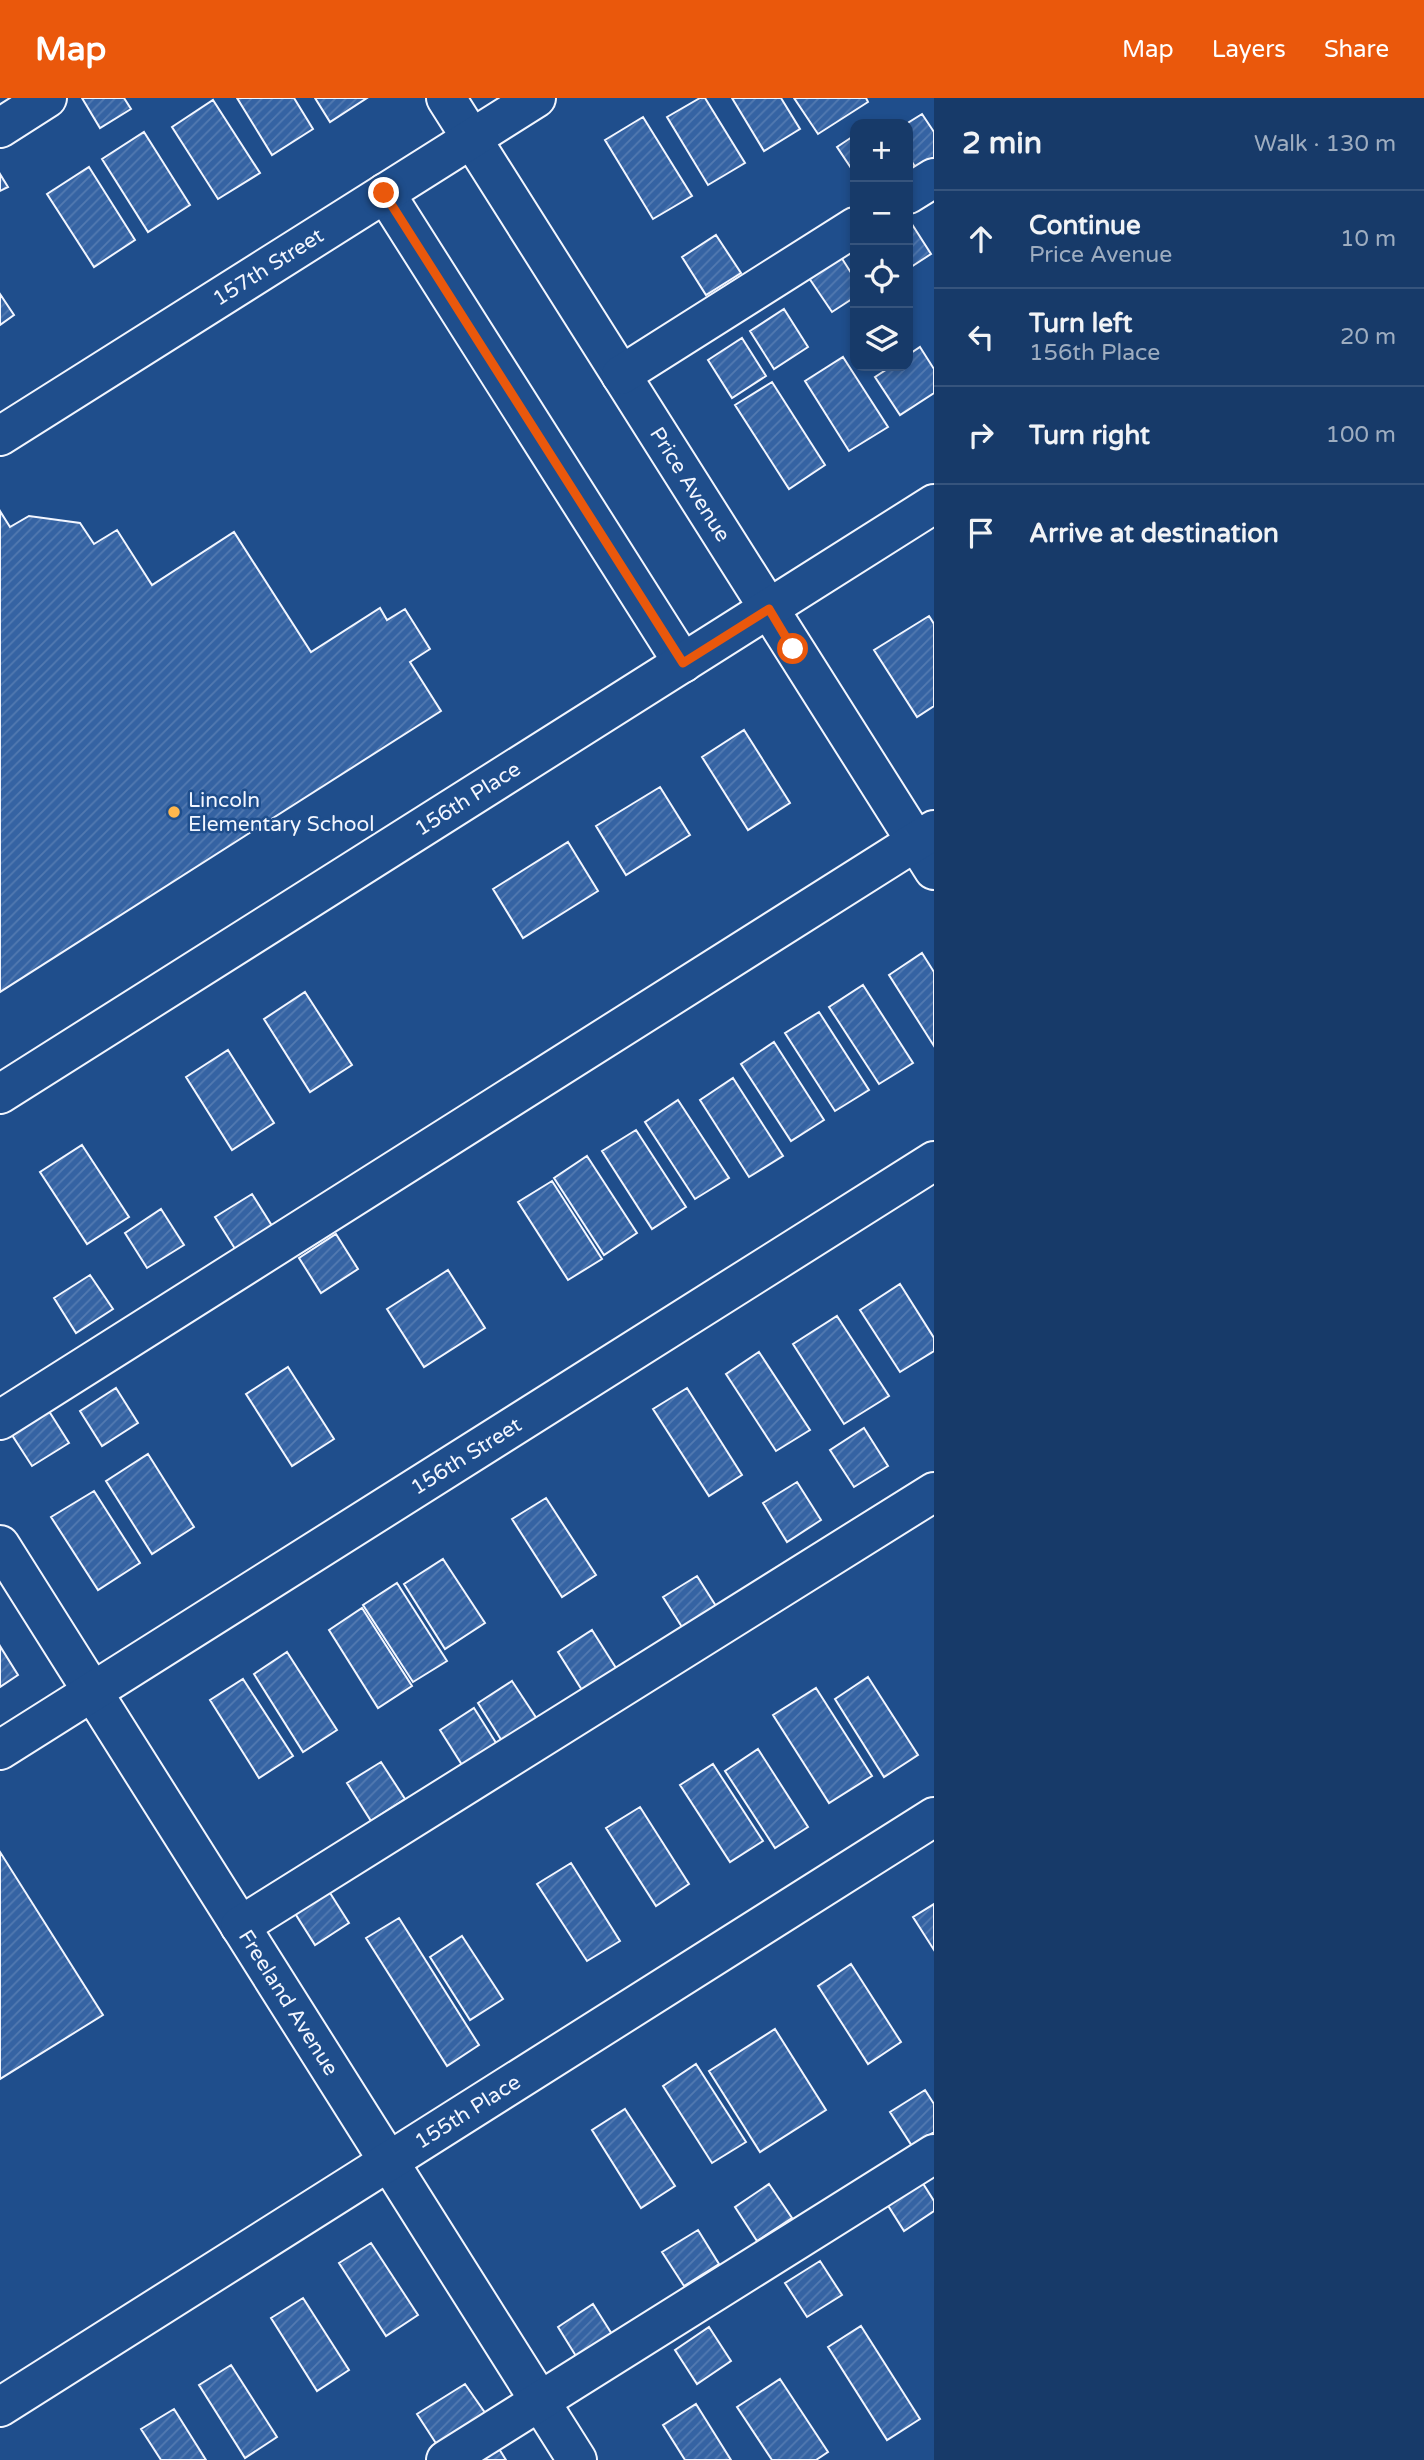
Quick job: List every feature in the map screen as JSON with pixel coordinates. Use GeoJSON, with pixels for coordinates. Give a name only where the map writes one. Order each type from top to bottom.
{"type":"FeatureCollection","features":[{"type":"Feature","properties":{"kind":"street"},"geometry":{"type":"LineString","coordinates":[[0,128],[47,98]]}},
{"type":"Feature","properties":{"kind":"street","name":"Price Avenue"},"geometry":{"type":"LineString","coordinates":[[446,98],[769,609],[928,847]]}},
{"type":"Feature","properties":{"kind":"street","name":"157th Street"},"geometry":{"type":"LineString","coordinates":[[0,436],[536,98]]}},
{"type":"Feature","properties":{"kind":"street"},"geometry":{"type":"LineString","coordinates":[[913,191],[934,178]]}},
{"type":"Feature","properties":{"kind":"street"},"geometry":{"type":"LineString","coordinates":[[384,193],[683,663]]}},
{"type":"Feature","properties":{"kind":"street"},"geometry":{"type":"LineString","coordinates":[[621,375],[850,230]]}},
{"type":"Feature","properties":{"kind":"street","name":"156th Place"},"geometry":{"type":"LineString","coordinates":[[0,1094],[934,504]]}},
{"type":"Feature","properties":{"kind":"street"},"geometry":{"type":"LineString","coordinates":[[0,1420],[928,847]]}},
{"type":"Feature","properties":{"kind":"street","name":"156th Street"},"geometry":{"type":"LineString","coordinates":[[0,1750],[934,1161]]}},
{"type":"Feature","properties":{"kind":"street"},"geometry":{"type":"LineString","coordinates":[[240,1926],[934,1492]]}},
{"type":"Feature","properties":{"kind":"street","name":"Freeland Avenue"},"geometry":{"type":"LineString","coordinates":[[0,1545],[577,2460]]}},
{"type":"Feature","properties":{"kind":"street","name":"155th Place"},"geometry":{"type":"LineString","coordinates":[[0,2407],[934,1818]]}},
{"type":"Feature","properties":{"kind":"street"},"geometry":{"type":"LineString","coordinates":[[446,2460],[934,2154]]}},
{"type":"Feature","properties":{"kind":"building"},"geometry":{"type":"Polygon","coordinates":[[[82,98],[124,98],[131,109],[100,128],[82,98]]]}},
{"type":"Feature","properties":{"kind":"building"},"geometry":{"type":"Polygon","coordinates":[[[237,98],[294,98],[313,129],[272,155],[237,98]]]}},
{"type":"Feature","properties":{"kind":"building"},"geometry":{"type":"Polygon","coordinates":[[[315,98],[367,98],[330,122],[315,98]]]}},
{"type":"Feature","properties":{"kind":"building"},"geometry":{"type":"Polygon","coordinates":[[[700,98],[705,98],[745,163],[708,185],[667,117],[700,98]]]}},
{"type":"Feature","properties":{"kind":"building"},"geometry":{"type":"Polygon","coordinates":[[[732,98],[781,98],[800,129],[764,151],[732,98]]]}},
{"type":"Feature","properties":{"kind":"building"},"geometry":{"type":"Polygon","coordinates":[[[794,98],[866,98],[868,102],[818,134],[794,98]]]}},
{"type":"Feature","properties":{"kind":"building"},"geometry":{"type":"Polygon","coordinates":[[[213,100],[260,173],[218,199],[172,127],[213,100]]]}},
{"type":"Feature","properties":{"kind":"building"},"geometry":{"type":"Polygon","coordinates":[[[922,114],[934,132],[934,157],[916,168],[913,164],[913,120],[922,114]]]}},
{"type":"Feature","properties":{"kind":"building"},"geometry":{"type":"Polygon","coordinates":[[[643,117],[692,196],[653,219],[605,140],[643,117]]]}},
{"type":"Feature","properties":{"kind":"building"},"geometry":{"type":"Polygon","coordinates":[[[144,132],[190,205],[148,232],[102,159],[144,132]]]}},
{"type":"Feature","properties":{"kind":"building"},"geometry":{"type":"Polygon","coordinates":[[[850,138],[850,166],[837,147],[850,138]]]}},
{"type":"Feature","properties":{"kind":"building"},"geometry":{"type":"Polygon","coordinates":[[[89,167],[135,240],[94,267],[47,194],[89,167]]]}},
{"type":"Feature","properties":{"kind":"building"},"geometry":{"type":"Polygon","coordinates":[[[0,174],[8,187],[0,191],[0,174]]]}},
{"type":"Feature","properties":{"kind":"building"},"geometry":{"type":"Polygon","coordinates":[[[913,226],[931,254],[913,266],[913,226]]]}},
{"type":"Feature","properties":{"kind":"building"},"geometry":{"type":"Polygon","coordinates":[[[716,235],[741,273],[706,295],[682,257],[716,235]]]}},
{"type":"Feature","properties":{"kind":"building"},"geometry":{"type":"Polygon","coordinates":[[[841,257],[850,271],[850,300],[832,312],[809,278],[841,257]]]}},
{"type":"Feature","properties":{"kind":"building"},"geometry":{"type":"Polygon","coordinates":[[[0,294],[14,315],[0,325],[0,294]]]}},
{"type":"Feature","properties":{"kind":"building"},"geometry":{"type":"Polygon","coordinates":[[[784,309],[808,347],[774,369],[750,331],[784,309]]]}},
{"type":"Feature","properties":{"kind":"building"},"geometry":{"type":"Polygon","coordinates":[[[742,338],[766,376],[732,398],[708,360],[742,338]]]}},
{"type":"Feature","properties":{"kind":"building"},"geometry":{"type":"Polygon","coordinates":[[[920,347],[934,369],[934,393],[900,415],[875,377],[884,371],[913,371],[913,352],[920,347]]]}},
{"type":"Feature","properties":{"kind":"building"},"geometry":{"type":"Polygon","coordinates":[[[843,357],[888,427],[849,451],[805,381],[843,357]]]}},
{"type":"Feature","properties":{"kind":"building"},"geometry":{"type":"Polygon","coordinates":[[[772,382],[825,465],[789,489],[735,405],[772,382]]]}},
{"type":"Feature","properties":{"kind":"building","name":"Lincoln Elementary School"},"geometry":{"type":"Polygon","coordinates":[[[0,511],[10,527],[29,516],[80,523],[94,544],[117,530],[152,585],[234,532],[311,652],[380,608],[387,620],[405,609],[430,649],[410,662],[441,711],[0,992],[0,511]]]}},
{"type":"Feature","properties":{"kind":"building"},"geometry":{"type":"Polygon","coordinates":[[[929,616],[934,624],[934,706],[917,717],[874,650],[929,616]]]}},
{"type":"Feature","properties":{"kind":"building"},"geometry":{"type":"Polygon","coordinates":[[[744,730],[790,803],[748,830],[702,757],[744,730]]]}},
{"type":"Feature","properties":{"kind":"building"},"geometry":{"type":"Polygon","coordinates":[[[660,787],[690,835],[626,875],[596,826],[660,787]]]}},
{"type":"Feature","properties":{"kind":"building"},"geometry":{"type":"Polygon","coordinates":[[[568,842],[598,891],[523,938],[493,889],[568,842]]]}},
{"type":"Feature","properties":{"kind":"building"},"geometry":{"type":"Polygon","coordinates":[[[922,953],[934,972],[934,1046],[889,975],[922,953]]]}},
{"type":"Feature","properties":{"kind":"building"},"geometry":{"type":"Polygon","coordinates":[[[863,985],[913,1063],[879,1084],[829,1007],[863,985]]]}},
{"type":"Feature","properties":{"kind":"building"},"geometry":{"type":"Polygon","coordinates":[[[305,992],[352,1065],[310,1092],[264,1019],[305,992]]]}},
{"type":"Feature","properties":{"kind":"building"},"geometry":{"type":"Polygon","coordinates":[[[819,1012],[869,1090],[835,1111],[785,1033],[819,1012]]]}},
{"type":"Feature","properties":{"kind":"building"},"geometry":{"type":"Polygon","coordinates":[[[774,1042],[824,1120],[791,1141],[741,1064],[774,1042]]]}},
{"type":"Feature","properties":{"kind":"building"},"geometry":{"type":"Polygon","coordinates":[[[228,1050],[274,1123],[232,1150],[186,1077],[228,1050]]]}},
{"type":"Feature","properties":{"kind":"building"},"geometry":{"type":"Polygon","coordinates":[[[733,1078],[783,1156],[749,1177],[700,1100],[733,1078]]]}},
{"type":"Feature","properties":{"kind":"building"},"geometry":{"type":"Polygon","coordinates":[[[678,1100],[729,1178],[695,1199],[645,1122],[678,1100]]]}},
{"type":"Feature","properties":{"kind":"building"},"geometry":{"type":"Polygon","coordinates":[[[636,1130],[686,1207],[652,1229],[602,1151],[636,1130]]]}},
{"type":"Feature","properties":{"kind":"building"},"geometry":{"type":"Polygon","coordinates":[[[82,1145],[129,1217],[87,1244],[40,1172],[82,1145]]]}},
{"type":"Feature","properties":{"kind":"building"},"geometry":{"type":"Polygon","coordinates":[[[587,1156],[637,1233],[604,1255],[554,1178],[587,1156]]]}},
{"type":"Feature","properties":{"kind":"building"},"geometry":{"type":"Polygon","coordinates":[[[552,1181],[602,1259],[568,1280],[518,1202],[552,1181]]]}},
{"type":"Feature","properties":{"kind":"building"},"geometry":{"type":"Polygon","coordinates":[[[252,1194],[274,1229],[237,1252],[215,1217],[252,1194]]]}},
{"type":"Feature","properties":{"kind":"building"},"geometry":{"type":"Polygon","coordinates":[[[161,1209],[184,1245],[147,1268],[125,1233],[161,1209]]]}},
{"type":"Feature","properties":{"kind":"building"},"geometry":{"type":"Polygon","coordinates":[[[336,1234],[358,1269],[321,1293],[299,1258],[336,1234]]]}},
{"type":"Feature","properties":{"kind":"building"},"geometry":{"type":"Polygon","coordinates":[[[448,1270],[485,1328],[424,1367],[387,1309],[448,1270]]]}},
{"type":"Feature","properties":{"kind":"building"},"geometry":{"type":"Polygon","coordinates":[[[90,1275],[113,1309],[76,1333],[54,1298],[90,1275]]]}},
{"type":"Feature","properties":{"kind":"building"},"geometry":{"type":"Polygon","coordinates":[[[900,1284],[934,1338],[934,1351],[900,1372],[860,1310],[900,1284]]]}},
{"type":"Feature","properties":{"kind":"building"},"geometry":{"type":"Polygon","coordinates":[[[837,1316],[889,1396],[844,1424],[793,1344],[837,1316]]]}},
{"type":"Feature","properties":{"kind":"building"},"geometry":{"type":"Polygon","coordinates":[[[759,1352],[810,1430],[776,1451],[726,1374],[759,1352]]]}},
{"type":"Feature","properties":{"kind":"building"},"geometry":{"type":"Polygon","coordinates":[[[288,1367],[334,1439],[292,1466],[246,1394],[288,1367]]]}},
{"type":"Feature","properties":{"kind":"building"},"geometry":{"type":"Polygon","coordinates":[[[116,1388],[138,1423],[102,1446],[80,1411],[116,1388]]]}},
{"type":"Feature","properties":{"kind":"building"},"geometry":{"type":"Polygon","coordinates":[[[687,1388],[742,1475],[709,1496],[653,1409],[687,1388]]]}},
{"type":"Feature","properties":{"kind":"building"},"geometry":{"type":"Polygon","coordinates":[[[47,1408],[69,1443],[32,1466],[10,1432],[47,1408]]]}},
{"type":"Feature","properties":{"kind":"building"},"geometry":{"type":"Polygon","coordinates":[[[864,1428],[888,1466],[854,1487],[830,1450],[864,1428]]]}},
{"type":"Feature","properties":{"kind":"building"},"geometry":{"type":"Polygon","coordinates":[[[148,1454],[194,1527],[152,1554],[106,1481],[148,1454]]]}},
{"type":"Feature","properties":{"kind":"building"},"geometry":{"type":"Polygon","coordinates":[[[797,1482],[821,1520],[787,1542],[763,1503],[797,1482]]]}},
{"type":"Feature","properties":{"kind":"building"},"geometry":{"type":"Polygon","coordinates":[[[94,1491],[140,1563],[98,1590],[51,1517],[94,1491]]]}},
{"type":"Feature","properties":{"kind":"building"},"geometry":{"type":"Polygon","coordinates":[[[546,1498],[596,1575],[562,1597],[512,1519],[546,1498]]]}},
{"type":"Feature","properties":{"kind":"building"},"geometry":{"type":"Polygon","coordinates":[[[443,1559],[485,1623],[445,1649],[404,1584],[443,1559]]]}},
{"type":"Feature","properties":{"kind":"building"},"geometry":{"type":"Polygon","coordinates":[[[697,1576],[721,1614],[687,1635],[663,1597],[697,1576]]]}},
{"type":"Feature","properties":{"kind":"building"},"geometry":{"type":"Polygon","coordinates":[[[397,1583],[447,1661],[413,1682],[363,1605],[397,1583]]]}},
{"type":"Feature","properties":{"kind":"building"},"geometry":{"type":"Polygon","coordinates":[[[362,1608],[412,1686],[378,1708],[329,1630],[362,1608]]]}},
{"type":"Feature","properties":{"kind":"building"},"geometry":{"type":"Polygon","coordinates":[[[592,1630],[616,1668],[582,1690],[558,1652],[592,1630]]]}},
{"type":"Feature","properties":{"kind":"building"},"geometry":{"type":"Polygon","coordinates":[[[0,1646],[18,1675],[0,1687],[0,1646]]]}},
{"type":"Feature","properties":{"kind":"building"},"geometry":{"type":"Polygon","coordinates":[[[287,1652],[337,1730],[303,1752],[254,1674],[287,1652]]]}},
{"type":"Feature","properties":{"kind":"building"},"geometry":{"type":"Polygon","coordinates":[[[868,1677],[918,1755],[884,1777],[835,1699],[868,1677]]]}},
{"type":"Feature","properties":{"kind":"building"},"geometry":{"type":"Polygon","coordinates":[[[243,1679],[293,1756],[259,1778],[210,1700],[243,1679]]]}},
{"type":"Feature","properties":{"kind":"building"},"geometry":{"type":"Polygon","coordinates":[[[512,1681],[537,1719],[502,1741],[478,1703],[512,1681]]]}},
{"type":"Feature","properties":{"kind":"building"},"geometry":{"type":"Polygon","coordinates":[[[816,1688],[872,1776],[829,1803],[773,1715],[816,1688]]]}},
{"type":"Feature","properties":{"kind":"building"},"geometry":{"type":"Polygon","coordinates":[[[474,1708],[498,1746],[464,1768],[440,1730],[474,1708]]]}},
{"type":"Feature","properties":{"kind":"building"},"geometry":{"type":"Polygon","coordinates":[[[758,1749],[808,1827],[775,1848],[725,1771],[758,1749]]]}},
{"type":"Feature","properties":{"kind":"building"},"geometry":{"type":"Polygon","coordinates":[[[381,1762],[405,1799],[371,1821],[347,1783],[381,1762]]]}},
{"type":"Feature","properties":{"kind":"building"},"geometry":{"type":"Polygon","coordinates":[[[713,1764],[763,1841],[730,1862],[680,1785],[713,1764]]]}},
{"type":"Feature","properties":{"kind":"building"},"geometry":{"type":"Polygon","coordinates":[[[640,1807],[689,1884],[656,1906],[606,1828],[640,1807]]]}},
{"type":"Feature","properties":{"kind":"building"},"geometry":{"type":"Polygon","coordinates":[[[0,1852],[103,2015],[0,2079],[0,1852]]]}},
{"type":"Feature","properties":{"kind":"building"},"geometry":{"type":"Polygon","coordinates":[[[571,1863],[620,1941],[587,1961],[537,1884],[571,1863]]]}},
{"type":"Feature","properties":{"kind":"building"},"geometry":{"type":"Polygon","coordinates":[[[325,1885],[349,1923],[315,1945],[291,1907],[325,1885]]]}},
{"type":"Feature","properties":{"kind":"building"},"geometry":{"type":"Polygon","coordinates":[[[934,1904],[934,1950],[913,1917],[934,1904]]]}},
{"type":"Feature","properties":{"kind":"building"},"geometry":{"type":"Polygon","coordinates":[[[399,1918],[479,2045],[447,2066],[366,1938],[399,1918]]]}},
{"type":"Feature","properties":{"kind":"building"},"geometry":{"type":"Polygon","coordinates":[[[462,1936],[503,1999],[470,2020],[430,1957],[462,1936]]]}},
{"type":"Feature","properties":{"kind":"building"},"geometry":{"type":"Polygon","coordinates":[[[851,1964],[901,2042],[868,2064],[818,1986],[851,1964]]]}},
{"type":"Feature","properties":{"kind":"building"},"geometry":{"type":"Polygon","coordinates":[[[775,2029],[826,2110],[760,2152],[709,2071],[775,2029]]]}},
{"type":"Feature","properties":{"kind":"building"},"geometry":{"type":"Polygon","coordinates":[[[696,2064],[746,2142],[712,2163],[663,2086],[696,2064]]]}},
{"type":"Feature","properties":{"kind":"building"},"geometry":{"type":"Polygon","coordinates":[[[925,2090],[934,2104],[934,2132],[912,2146],[890,2112],[925,2090]]]}},
{"type":"Feature","properties":{"kind":"building"},"geometry":{"type":"Polygon","coordinates":[[[625,2109],[675,2186],[641,2208],[592,2130],[625,2109]]]}},
{"type":"Feature","properties":{"kind":"building"},"geometry":{"type":"Polygon","coordinates":[[[917,2174],[934,2201],[934,2211],[904,2231],[882,2196],[917,2174]]]}},
{"type":"Feature","properties":{"kind":"building"},"geometry":{"type":"Polygon","coordinates":[[[769,2184],[792,2218],[757,2241],[735,2207],[769,2184]]]}},
{"type":"Feature","properties":{"kind":"building"},"geometry":{"type":"Polygon","coordinates":[[[698,2230],[719,2264],[684,2286],[662,2252],[698,2230]]]}},
{"type":"Feature","properties":{"kind":"building"},"geometry":{"type":"Polygon","coordinates":[[[371,2243],[418,2315],[386,2336],[339,2263],[371,2243]]]}},
{"type":"Feature","properties":{"kind":"building"},"geometry":{"type":"Polygon","coordinates":[[[820,2261],[842,2295],[807,2317],[785,2283],[820,2261]]]}},
{"type":"Feature","properties":{"kind":"building"},"geometry":{"type":"Polygon","coordinates":[[[303,2298],[349,2370],[317,2391],[271,2318],[303,2298]]]}},
{"type":"Feature","properties":{"kind":"building"},"geometry":{"type":"Polygon","coordinates":[[[593,2304],[615,2339],[579,2361],[558,2327],[593,2304]]]}},
{"type":"Feature","properties":{"kind":"building"},"geometry":{"type":"Polygon","coordinates":[[[861,2326],[920,2419],[887,2440],[828,2347],[861,2326]]]}},
{"type":"Feature","properties":{"kind":"building"},"geometry":{"type":"Polygon","coordinates":[[[709,2327],[731,2361],[697,2384],[675,2350],[709,2327]]]}},
{"type":"Feature","properties":{"kind":"building"},"geometry":{"type":"Polygon","coordinates":[[[231,2365],[277,2437],[245,2458],[199,2385],[231,2365]]]}},
{"type":"Feature","properties":{"kind":"building"},"geometry":{"type":"Polygon","coordinates":[[[780,2379],[828,2452],[816,2460],[772,2460],[737,2407],[780,2379]]]}},
{"type":"Feature","properties":{"kind":"building"},"geometry":{"type":"Polygon","coordinates":[[[465,2384],[488,2417],[439,2448],[417,2414],[465,2384]]]}},
{"type":"Feature","properties":{"kind":"building"},"geometry":{"type":"Polygon","coordinates":[[[696,2404],[731,2460],[685,2460],[663,2425],[696,2404]]]}},
{"type":"Feature","properties":{"kind":"building"},"geometry":{"type":"Polygon","coordinates":[[[174,2409],[206,2460],[161,2460],[141,2429],[174,2409]]]}},
{"type":"Feature","properties":{"kind":"building"},"geometry":{"type":"Polygon","coordinates":[[[496,2444],[506,2460],[470,2460],[496,2444]]]}},
{"type":"Feature","properties":{"kind":"place","name":"Lincoln Elementary School"},"geometry":{"type":"Point","coordinates":[174,812]}},
{"type":"Feature","properties":{"kind":"route"},"geometry":{"type":"LineString","coordinates":[[384,193],[683,663],[769,609],[793,649]]}}]}
